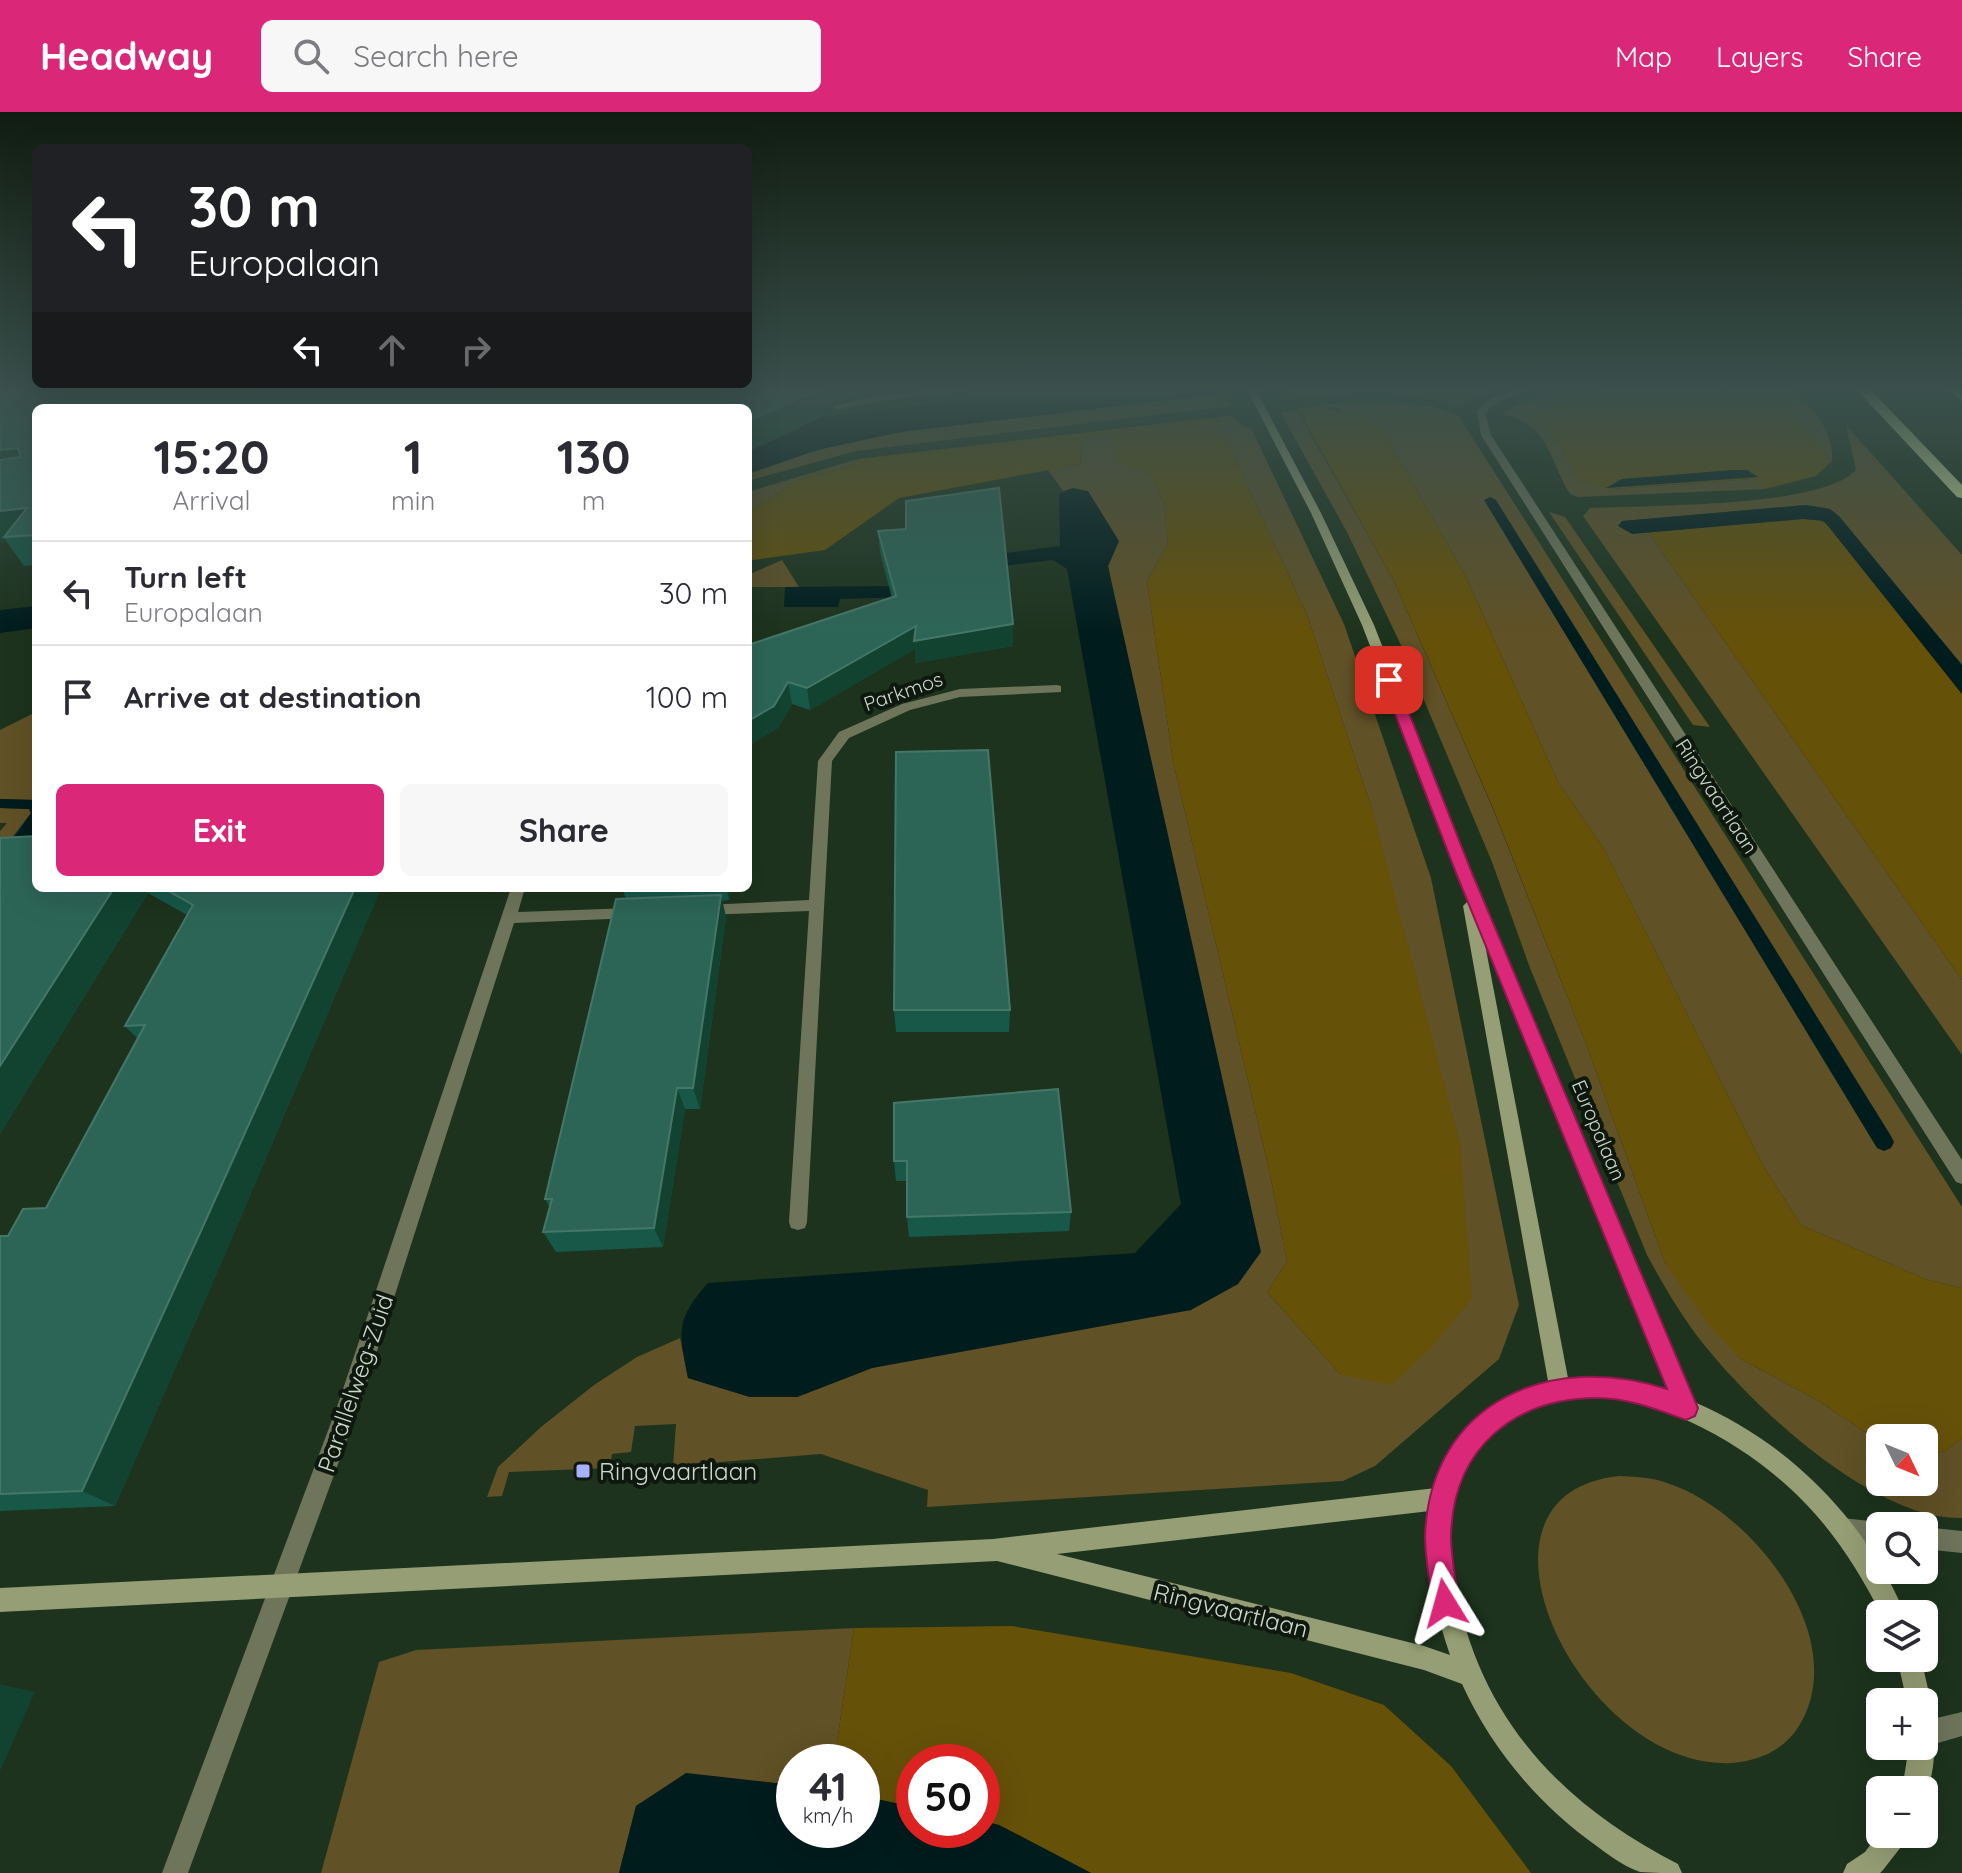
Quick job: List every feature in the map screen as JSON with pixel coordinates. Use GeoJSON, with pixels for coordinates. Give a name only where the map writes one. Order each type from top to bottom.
{"type":"FeatureCollection","features":[{"type":"Feature","properties":{"kind":"highway"},"geometry":{"type":"LineString","coordinates":[[1939,470],[1962,494]]}},
{"type":"Feature","properties":{"kind":"main road","name":"Europalaan"},"geometry":{"type":"LineString","coordinates":[[1292,470],[1368,625],[1464,873],[1686,1408]]}},
{"type":"Feature","properties":{"kind":"main road","name":"Europalaan"},"geometry":{"type":"LineString","coordinates":[[1464,873],[1560,1389]]}},
{"type":"Feature","properties":{"kind":"main road"},"geometry":{"type":"LineString","coordinates":[[1655,1870],[1591,1827],[1541,1781],[1499,1728],[1468,1674],[1450,1625],[1441,1580],[1438,1536],[1444,1498],[1455,1464],[1474,1436],[1498,1413],[1527,1397],[1560,1389],[1600,1386],[1643,1393],[1686,1408],[1728,1428],[1768,1455],[1808,1490],[1842,1529],[1875,1577],[1886,1600]]}},
{"type":"Feature","properties":{"kind":"main road","name":"Ringvaartlaan"},"geometry":{"type":"LineString","coordinates":[[0,1600],[993,1550],[1444,1498]]}},
{"type":"Feature","properties":{"kind":"main road","name":"Ringvaartlaan"},"geometry":{"type":"LineString","coordinates":[[993,1550],[1424,1658],[1468,1674]]}},
{"type":"Feature","properties":{"kind":"main road"},"geometry":{"type":"LineString","coordinates":[[1856,1873],[1874,1861],[1884,1848]]}},
{"type":"Feature","properties":{"kind":"street","name":"Ringvaartlaan"},"geometry":{"type":"LineString","coordinates":[[1508,470],[1962,1176]]}},
{"type":"Feature","properties":{"kind":"street","name":"Parkmos"},"geometry":{"type":"LineString","coordinates":[[798,1222],[825,761],[844,735],[906,707],[960,693],[1057,689]]}},
{"type":"Feature","properties":{"kind":"street","name":"Parallelweg-Zuid"},"geometry":{"type":"LineString","coordinates":[[175,1873],[349,1404],[517,892]]}},
{"type":"Feature","properties":{"kind":"street"},"geometry":{"type":"LineString","coordinates":[[691,910],[816,905]]}},
{"type":"Feature","properties":{"kind":"street"},"geometry":{"type":"LineString","coordinates":[[510,918],[644,912]]}},
{"type":"Feature","properties":{"kind":"street"},"geometry":{"type":"LineString","coordinates":[[1842,1529],[1866,1532]]}},
{"type":"Feature","properties":{"kind":"street"},"geometry":{"type":"LineString","coordinates":[[1938,1539],[1962,1542]]}},
{"type":"Feature","properties":{"kind":"street"},"geometry":{"type":"LineString","coordinates":[[1938,1730],[1962,1724]]}},
{"type":"Feature","properties":{"kind":"shaded area"},"geometry":{"type":"Polygon","coordinates":[[[759,470],[787,470],[752,480],[752,473],[759,470]]]}},
{"type":"Feature","properties":{"kind":"shaded area"},"geometry":{"type":"Polygon","coordinates":[[[821,470],[836,470],[798,480],[752,510],[752,491],[821,470]]]}},
{"type":"Feature","properties":{"kind":"shaded area"},"geometry":{"type":"Polygon","coordinates":[[[836,470],[1047,470],[899,498],[825,550],[753,560],[752,510],[798,480],[836,470]]]}},
{"type":"Feature","properties":{"kind":"shaded area"},"geometry":{"type":"Polygon","coordinates":[[[1048,470],[1147,470],[1164,505],[1168,544],[1147,581],[1173,761],[1270,1174],[1287,1262],[1267,1292],[1341,1375],[1373,812],[1307,615],[1240,470],[1271,470],[1344,624],[1431,878],[1519,1305],[1499,1359],[1375,1466],[1343,1481],[927,1507],[928,1490],[821,1454],[673,1466],[676,1424],[635,1426],[631,1452],[612,1454],[610,1468],[509,1472],[502,1496],[487,1497],[498,1467],[541,1427],[594,1385],[637,1357],[680,1338],[688,1378],[750,1397],[797,1397],[872,1368],[1238,1284],[1108,566],[1119,541],[1073,488],[1063,491],[1048,470]]]}},
{"type":"Feature","properties":{"kind":"shaded area"},"geometry":{"type":"Polygon","coordinates":[[[1142,470],[1240,470],[1307,615],[1373,812],[1460,1144],[1472,1298],[1435,1344],[1392,1385],[1341,1375],[1267,1292],[1287,1262],[1270,1174],[1173,761],[1147,581],[1168,544],[1164,505],[1150,473],[1142,470]]]}},
{"type":"Feature","properties":{"kind":"shaded area"},"geometry":{"type":"Polygon","coordinates":[[[1312,470],[1331,470],[1394,581],[1493,809],[1585,1041],[1665,1263],[1741,1359],[1817,1400],[1866,1433],[1866,1487],[1812,1450],[1743,1388],[1692,1329],[1647,1255],[1530,968],[1492,862],[1400,643],[1347,532],[1312,470]]]}},
{"type":"Feature","properties":{"kind":"shaded area"},"geometry":{"type":"Polygon","coordinates":[[[1332,470],[1406,470],[1466,577],[1558,782],[1604,849],[1765,1169],[1801,1225],[1925,1279],[1962,1288],[1962,1438],[1945,1451],[1938,1453],[1938,1424],[1866,1424],[1866,1433],[1817,1400],[1741,1359],[1708,1324],[1665,1263],[1585,1041],[1493,808],[1394,581],[1332,470]]]}},
{"type":"Feature","properties":{"kind":"shaded area"},"geometry":{"type":"Polygon","coordinates":[[[1406,470],[1493,470],[1962,1207],[1962,1288],[1925,1279],[1801,1225],[1765,1169],[1604,849],[1558,782],[1466,577],[1406,470]]]}},
{"type":"Feature","properties":{"kind":"shaded area"},"geometry":{"type":"Polygon","coordinates":[[[1558,470],[1574,470],[1580,481],[1612,489],[1754,479],[1765,489],[1578,497],[1570,494],[1558,470]]]}},
{"type":"Feature","properties":{"kind":"shaded area"},"geometry":{"type":"Polygon","coordinates":[[[1574,470],[1822,470],[1816,476],[1765,489],[1753,479],[1611,489],[1580,481],[1574,470]]]}},
{"type":"Feature","properties":{"kind":"shaded area"},"geometry":{"type":"Polygon","coordinates":[[[1856,470],[1886,470],[1962,555],[1962,665],[1830,509],[1806,505],[1622,521],[1632,533],[1648,532],[1962,980],[1962,1055],[1583,516],[1590,508],[1689,505],[1771,498],[1808,492],[1837,482],[1856,470]]]}},
{"type":"Feature","properties":{"kind":"shaded area"},"geometry":{"type":"Polygon","coordinates":[[[1549,512],[1565,517],[1710,727],[1693,725],[1549,512]]]}},
{"type":"Feature","properties":{"kind":"shaded area"},"geometry":{"type":"Polygon","coordinates":[[[1820,520],[1829,526],[1962,694],[1962,980],[1648,532],[1820,520]]]}},
{"type":"Feature","properties":{"kind":"shaded area"},"geometry":{"type":"Polygon","coordinates":[[[782,560],[799,587],[752,587],[752,573],[782,560]]]}},
{"type":"Feature","properties":{"kind":"shaded area"},"geometry":{"type":"Polygon","coordinates":[[[32,714],[32,800],[0,799],[0,730],[32,714]]]}},
{"type":"Feature","properties":{"kind":"shaded area"},"geometry":{"type":"Polygon","coordinates":[[[0,808],[29,809],[31,813],[0,853],[0,831],[7,823],[0,823],[0,808]]]}},
{"type":"Feature","properties":{"kind":"shaded area"},"geometry":{"type":"Polygon","coordinates":[[[1962,1438],[1962,1518],[1922,1512],[1883,1496],[1938,1496],[1938,1453],[1962,1438]]]}},
{"type":"Feature","properties":{"kind":"shaded area"},"geometry":{"type":"Polygon","coordinates":[[[1619,1476],[1661,1481],[1699,1498],[1731,1520],[1760,1549],[1785,1582],[1803,1618],[1813,1655],[1812,1691],[1799,1726],[1786,1742],[1770,1753],[1732,1763],[1677,1754],[1627,1724],[1585,1680],[1554,1629],[1539,1577],[1543,1530],[1568,1494],[1619,1476]]]}},
{"type":"Feature","properties":{"kind":"shaded area"},"geometry":{"type":"Polygon","coordinates":[[[1012,1626],[1291,1673],[1384,1705],[1451,1766],[1531,1873],[1091,1873],[1000,1826],[1000,1744],[896,1744],[896,1803],[880,1800],[880,1744],[837,1744],[854,1628],[1012,1626]]]}},
{"type":"Feature","properties":{"kind":"shaded area"},"geometry":{"type":"Polygon","coordinates":[[[854,1628],[837,1744],[776,1744],[776,1783],[686,1774],[636,1806],[619,1873],[321,1873],[379,1662],[416,1650],[854,1628]]]}},
{"type":"Feature","properties":{"kind":"water"},"geometry":{"type":"Polygon","coordinates":[[[1730,470],[1747,470],[1758,477],[1606,488],[1622,479],[1730,470]]]}},
{"type":"Feature","properties":{"kind":"water"},"geometry":{"type":"Polygon","coordinates":[[[1073,488],[1088,491],[1119,541],[1108,566],[1261,1252],[1238,1284],[1191,1310],[872,1368],[797,1397],[750,1397],[688,1378],[682,1327],[690,1307],[708,1283],[1135,1253],[1181,1204],[1067,569],[1053,560],[964,571],[908,597],[840,599],[838,607],[784,607],[785,587],[894,586],[952,560],[1060,546],[1059,494],[1073,488]]]}},
{"type":"Feature","properties":{"kind":"water"},"geometry":{"type":"Polygon","coordinates":[[[1806,505],[1830,509],[1839,516],[1962,665],[1962,694],[1824,521],[1803,519],[1632,534],[1618,526],[1622,521],[1806,505]]]}},
{"type":"Feature","properties":{"kind":"water"},"geometry":{"type":"Polygon","coordinates":[[[32,606],[32,629],[0,633],[0,610],[32,606]]]}},
{"type":"Feature","properties":{"kind":"water"},"geometry":{"type":"Polygon","coordinates":[[[0,799],[32,800],[32,837],[23,850],[7,848],[31,813],[29,809],[0,808],[0,799]]]}},
{"type":"Feature","properties":{"kind":"water"},"geometry":{"type":"Polygon","coordinates":[[[686,1773],[776,1783],[776,1848],[880,1848],[880,1800],[896,1803],[896,1848],[1000,1848],[1000,1826],[1091,1873],[619,1873],[636,1806],[686,1773]]]}},
{"type":"Feature","properties":{"kind":"building"},"geometry":{"type":"Polygon","coordinates":[[[0,470],[32,470],[32,535],[4,537],[27,508],[0,511],[0,470]]]}},
{"type":"Feature","properties":{"kind":"building"},"geometry":{"type":"Polygon","coordinates":[[[999,488],[1013,624],[914,641],[916,626],[807,688],[788,682],[774,706],[752,719],[752,644],[896,596],[878,531],[906,529],[906,501],[999,488]]]}},
{"type":"Feature","properties":{"kind":"building"},"geometry":{"type":"Polygon","coordinates":[[[988,750],[1010,1010],[894,1010],[896,752],[988,750]]]}},
{"type":"Feature","properties":{"kind":"building"},"geometry":{"type":"Polygon","coordinates":[[[32,836],[32,892],[111,892],[0,1066],[0,838],[32,836]]]}},
{"type":"Feature","properties":{"kind":"building"},"geometry":{"type":"Polygon","coordinates":[[[170,892],[353,892],[82,1491],[0,1494],[0,1236],[8,1236],[23,1209],[46,1208],[145,1025],[125,1026],[193,905],[170,892]]]}},
{"type":"Feature","properties":{"kind":"building"},"geometry":{"type":"Polygon","coordinates":[[[721,895],[693,1088],[677,1088],[654,1228],[543,1232],[552,1199],[545,1199],[616,899],[721,895]]]}},
{"type":"Feature","properties":{"kind":"building"},"geometry":{"type":"Polygon","coordinates":[[[1058,1089],[1071,1212],[907,1217],[907,1161],[894,1161],[894,1103],[1058,1089]]]}},
{"type":"Feature","properties":{"kind":"waterway"},"geometry":{"type":"LineString","coordinates":[[1490,500],[1884,1142]]}},
{"type":"Feature","properties":{"kind":"place","name":"Ringvaartlaan"},"geometry":{"type":"Point","coordinates":[583,1471]}},
{"type":"Feature","properties":{"kind":"route"},"geometry":{"type":"LineString","coordinates":[[1389,680],[1464,873],[1686,1408],[1643,1393],[1600,1386],[1560,1389],[1527,1397],[1498,1413],[1474,1436],[1455,1464],[1444,1498],[1438,1536],[1445,1603]]}}]}
